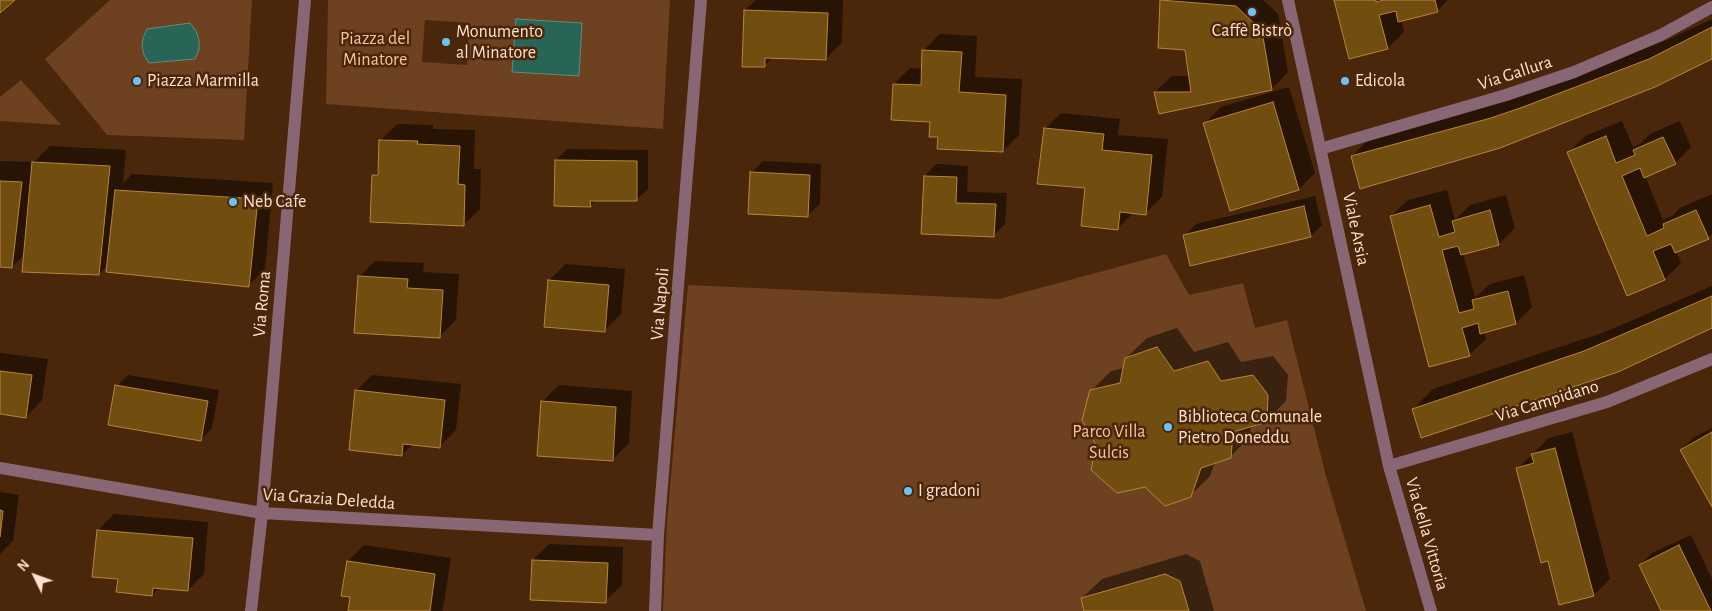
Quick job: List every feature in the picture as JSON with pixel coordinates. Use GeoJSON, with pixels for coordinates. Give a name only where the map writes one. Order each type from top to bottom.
{"type":"FeatureCollection","features":[{"type":"Feature","properties":{"kind":"street","name":"Via Roma"},"geometry":{"type":"LineString","coordinates":[[251,611],[262,513],[305,0]]}},
{"type":"Feature","properties":{"kind":"street","name":"Via Napoli"},"geometry":{"type":"LineString","coordinates":[[655,611],[658,535],[702,0]]}},
{"type":"Feature","properties":{"kind":"street","name":"Viale Arsia"},"geometry":{"type":"LineString","coordinates":[[1288,0],[1389,466]]}},
{"type":"Feature","properties":{"kind":"street","name":"Via Gallura"},"geometry":{"type":"LineString","coordinates":[[1320,149],[1506,95],[1574,72],[1661,35],[1712,7]]}},
{"type":"Feature","properties":{"kind":"street","name":"Via Campidano"},"geometry":{"type":"LineString","coordinates":[[1389,466],[1607,402],[1712,358]]}},
{"type":"Feature","properties":{"kind":"street","name":"Via della Vittoria"},"geometry":{"type":"LineString","coordinates":[[1389,466],[1431,611]]}},
{"type":"Feature","properties":{"kind":"street","name":"Via Grazia Deledda"},"geometry":{"type":"LineString","coordinates":[[0,468],[262,513],[658,535]]}},
{"type":"Feature","properties":{"kind":"green space"},"geometry":{"type":"Polygon","coordinates":[[[110,0],[252,0],[244,140],[107,135],[45,59],[110,0]]]}},
{"type":"Feature","properties":{"kind":"green space","name":"Piazza del Minatore"},"geometry":{"type":"Polygon","coordinates":[[[328,0],[670,0],[663,129],[326,104],[328,0]],[[425,20],[422,62],[467,65],[469,23],[425,20]]]}},
{"type":"Feature","properties":{"kind":"green space"},"geometry":{"type":"Polygon","coordinates":[[[21,80],[61,125],[0,121],[0,97],[21,80]]]}},
{"type":"Feature","properties":{"kind":"green space","name":"Parco Villa Sulcis"},"geometry":{"type":"Polygon","coordinates":[[[1166,254],[1189,295],[1243,283],[1255,328],[1287,320],[1326,476],[1366,611],[663,611],[667,521],[688,285],[999,299],[1166,254]]]}},
{"type":"Feature","properties":{"kind":"water"},"geometry":{"type":"Polygon","coordinates":[[[516,19],[582,23],[579,76],[512,72],[516,19]]]}},
{"type":"Feature","properties":{"kind":"water"},"geometry":{"type":"Polygon","coordinates":[[[190,23],[196,31],[199,40],[199,50],[195,59],[149,63],[144,55],[142,46],[147,29],[190,23]]]}},
{"type":"Feature","properties":{"kind":"building"},"geometry":{"type":"Polygon","coordinates":[[[0,0],[15,0],[0,13],[0,0]]]}},
{"type":"Feature","properties":{"kind":"building"},"geometry":{"type":"Polygon","coordinates":[[[1160,0],[1236,6],[1262,31],[1272,90],[1159,114],[1154,92],[1191,92],[1185,50],[1158,48],[1160,0]]]}},
{"type":"Feature","properties":{"kind":"building"},"geometry":{"type":"Polygon","coordinates":[[[1334,0],[1376,0],[1376,2],[1384,0],[1435,0],[1438,12],[1398,22],[1396,11],[1379,15],[1388,49],[1349,59],[1334,0]]]}},
{"type":"Feature","properties":{"kind":"building"},"geometry":{"type":"Polygon","coordinates":[[[744,10],[828,13],[826,60],[765,58],[765,67],[742,67],[744,10]]]}},
{"type":"Feature","properties":{"kind":"building"},"geometry":{"type":"Polygon","coordinates":[[[1712,27],[1712,59],[1655,87],[1500,148],[1360,189],[1351,156],[1491,118],[1523,107],[1649,59],[1712,27]]]}},
{"type":"Feature","properties":{"kind":"building"},"geometry":{"type":"Polygon","coordinates":[[[922,50],[962,52],[959,92],[1006,95],[1003,152],[937,149],[938,137],[929,137],[930,122],[891,120],[893,84],[921,85],[922,50]]]}},
{"type":"Feature","properties":{"kind":"building"},"geometry":{"type":"Polygon","coordinates":[[[1273,102],[1299,190],[1230,211],[1203,123],[1273,102]]]}},
{"type":"Feature","properties":{"kind":"building"},"geometry":{"type":"Polygon","coordinates":[[[1044,128],[1104,134],[1102,150],[1152,155],[1146,215],[1120,212],[1118,230],[1081,226],[1085,188],[1037,184],[1044,128]]]}},
{"type":"Feature","properties":{"kind":"building"},"geometry":{"type":"Polygon","coordinates":[[[1606,136],[1616,163],[1635,155],[1633,150],[1663,137],[1676,164],[1644,178],[1640,168],[1622,176],[1647,236],[1664,228],[1663,224],[1696,210],[1709,239],[1675,253],[1671,244],[1653,251],[1665,280],[1627,296],[1567,152],[1606,136]]]}},
{"type":"Feature","properties":{"kind":"building"},"geometry":{"type":"Polygon","coordinates":[[[379,140],[418,141],[417,144],[460,146],[458,184],[465,185],[464,226],[370,222],[372,175],[378,175],[379,140]]]}},
{"type":"Feature","properties":{"kind":"building"},"geometry":{"type":"Polygon","coordinates":[[[555,160],[637,161],[637,201],[590,201],[591,207],[554,206],[555,160]]]}},
{"type":"Feature","properties":{"kind":"building"},"geometry":{"type":"Polygon","coordinates":[[[32,162],[110,166],[99,275],[22,272],[32,162]]]}},
{"type":"Feature","properties":{"kind":"building"},"geometry":{"type":"Polygon","coordinates":[[[750,172],[810,175],[808,217],[748,214],[750,172]]]}},
{"type":"Feature","properties":{"kind":"building"},"geometry":{"type":"Polygon","coordinates":[[[924,176],[957,177],[956,203],[996,204],[994,237],[921,234],[924,176]]]}},
{"type":"Feature","properties":{"kind":"building"},"geometry":{"type":"Polygon","coordinates":[[[0,181],[22,182],[12,268],[0,267],[0,181]]]}},
{"type":"Feature","properties":{"kind":"building"},"geometry":{"type":"Polygon","coordinates":[[[115,190],[258,199],[249,287],[106,272],[115,190]]]}},
{"type":"Feature","properties":{"kind":"building"},"geometry":{"type":"Polygon","coordinates":[[[1430,205],[1439,237],[1455,232],[1452,221],[1490,210],[1499,245],[1461,255],[1458,246],[1442,250],[1459,313],[1474,309],[1472,300],[1508,291],[1516,324],[1480,334],[1478,323],[1462,328],[1470,356],[1429,367],[1390,216],[1430,205]]]}},
{"type":"Feature","properties":{"kind":"building"},"geometry":{"type":"Polygon","coordinates":[[[1304,206],[1311,237],[1190,266],[1183,235],[1304,206]]]}},
{"type":"Feature","properties":{"kind":"building"},"geometry":{"type":"Polygon","coordinates":[[[358,276],[408,279],[407,288],[443,290],[440,338],[354,333],[358,276]]]}},
{"type":"Feature","properties":{"kind":"building"},"geometry":{"type":"Polygon","coordinates":[[[548,280],[609,285],[605,332],[544,327],[548,280]]]}},
{"type":"Feature","properties":{"kind":"building"},"geometry":{"type":"Polygon","coordinates":[[[1712,296],[1712,328],[1618,372],[1421,438],[1412,409],[1584,351],[1712,296]]]}},
{"type":"Feature","properties":{"kind":"building","name":"Biblioteca Comunale Pietro Doneddu"},"geometry":{"type":"Polygon","coordinates":[[[1157,347],[1174,371],[1208,361],[1221,381],[1253,375],[1268,395],[1267,422],[1233,432],[1231,458],[1201,468],[1191,497],[1165,506],[1145,487],[1117,493],[1091,470],[1096,445],[1082,420],[1090,390],[1120,383],[1125,358],[1157,347]]]}},
{"type":"Feature","properties":{"kind":"building"},"geometry":{"type":"Polygon","coordinates":[[[0,371],[32,375],[26,418],[0,414],[0,371]]]}},
{"type":"Feature","properties":{"kind":"building"},"geometry":{"type":"Polygon","coordinates":[[[115,385],[208,401],[201,441],[108,425],[115,385]]]}},
{"type":"Feature","properties":{"kind":"building"},"geometry":{"type":"Polygon","coordinates":[[[355,390],[445,400],[440,448],[403,444],[402,456],[349,450],[355,390]]]}},
{"type":"Feature","properties":{"kind":"building"},"geometry":{"type":"Polygon","coordinates":[[[541,401],[616,407],[613,461],[537,456],[541,401]]]}},
{"type":"Feature","properties":{"kind":"building"},"geometry":{"type":"Polygon","coordinates":[[[1712,432],[1712,507],[1680,450],[1712,432]]]}},
{"type":"Feature","properties":{"kind":"building"},"geometry":{"type":"Polygon","coordinates":[[[1555,448],[1594,596],[1559,605],[1548,561],[1541,563],[1516,468],[1534,463],[1531,454],[1555,448]]]}},
{"type":"Feature","properties":{"kind":"building"},"geometry":{"type":"Polygon","coordinates":[[[0,510],[3,511],[0,537],[0,510]]]}},
{"type":"Feature","properties":{"kind":"building"},"geometry":{"type":"Polygon","coordinates":[[[97,530],[193,538],[188,591],[153,588],[152,596],[116,592],[118,579],[92,577],[97,530]]]}},
{"type":"Feature","properties":{"kind":"building"},"geometry":{"type":"Polygon","coordinates":[[[1679,545],[1711,611],[1661,611],[1639,565],[1679,545]]]}},
{"type":"Feature","properties":{"kind":"building"},"geometry":{"type":"Polygon","coordinates":[[[532,560],[608,563],[606,603],[530,600],[532,560]]]}},
{"type":"Feature","properties":{"kind":"building"},"geometry":{"type":"Polygon","coordinates":[[[347,561],[435,574],[430,611],[348,611],[350,597],[341,596],[347,561]]]}},
{"type":"Feature","properties":{"kind":"building"},"geometry":{"type":"Polygon","coordinates":[[[1165,574],[1180,581],[1189,611],[1084,611],[1081,598],[1165,574]]]}},
{"type":"Feature","properties":{"kind":"place","name":"Caffè Bistrò"},"geometry":{"type":"Point","coordinates":[1252,12]}},
{"type":"Feature","properties":{"kind":"place","name":"Monumento al Minatore"},"geometry":{"type":"Point","coordinates":[446,42]}},
{"type":"Feature","properties":{"kind":"place","name":"Piazza Marmilla"},"geometry":{"type":"Point","coordinates":[137,81]}},
{"type":"Feature","properties":{"kind":"place","name":"Edicola"},"geometry":{"type":"Point","coordinates":[1345,81]}},
{"type":"Feature","properties":{"kind":"place","name":"Neb Cafe"},"geometry":{"type":"Point","coordinates":[233,202]}},
{"type":"Feature","properties":{"kind":"place","name":"Biblioteca Comunale Pietro Doneddu"},"geometry":{"type":"Point","coordinates":[1168,427]}},
{"type":"Feature","properties":{"kind":"place","name":"I gradoni"},"geometry":{"type":"Point","coordinates":[908,491]}}]}
